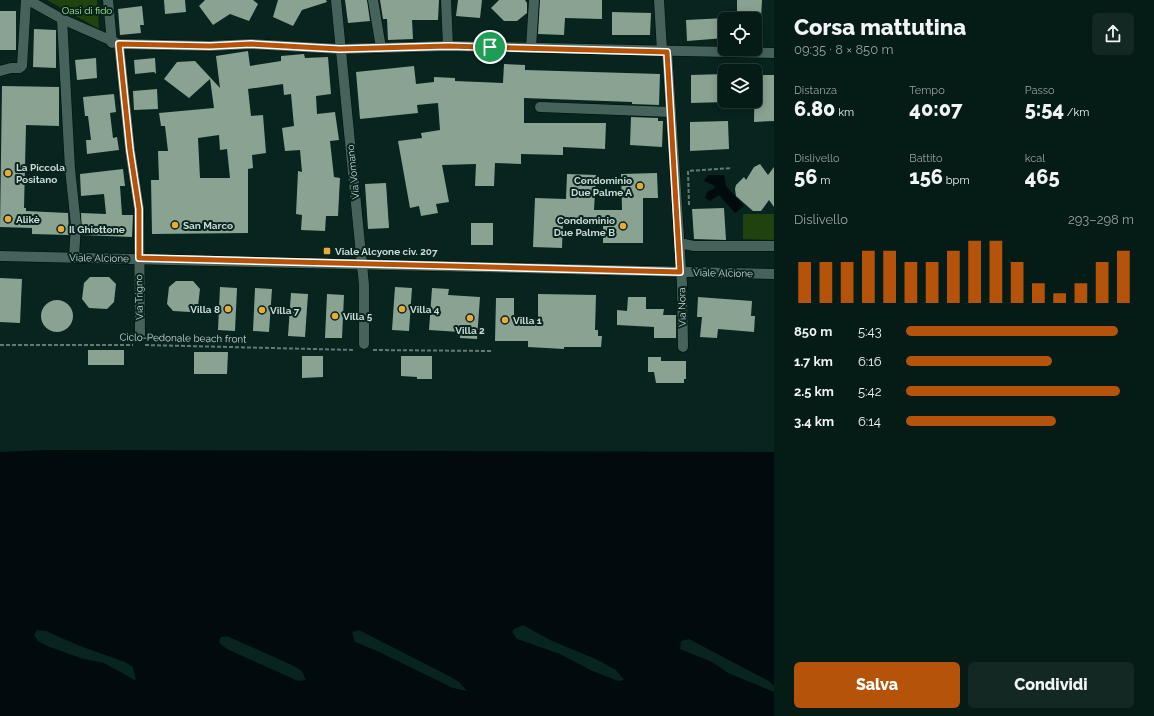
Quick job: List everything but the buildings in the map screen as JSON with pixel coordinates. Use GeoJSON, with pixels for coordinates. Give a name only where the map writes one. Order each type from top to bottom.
{"type":"FeatureCollection","features":[{"type":"Feature","properties":{"kind":"street"},"geometry":{"type":"LineString","coordinates":[[0,71],[11,68],[19,68],[22,66],[27,0],[62,19],[116,44],[210,46],[251,44],[340,49],[448,46],[650,52],[774,53]]}},
{"type":"Feature","properties":{"kind":"street","name":"Via Trigno"},"geometry":{"type":"LineString","coordinates":[[108,0],[116,44],[139,209],[140,336]]}},
{"type":"Feature","properties":{"kind":"street","name":"Via Vomano"},"geometry":{"type":"LineString","coordinates":[[336,0],[363,263],[363,348]]}},
{"type":"Feature","properties":{"kind":"street"},"geometry":{"type":"LineString","coordinates":[[373,0],[380,48]]}},
{"type":"Feature","properties":{"kind":"street"},"geometry":{"type":"LineString","coordinates":[[446,0],[448,46]]}},
{"type":"Feature","properties":{"kind":"street"},"geometry":{"type":"LineString","coordinates":[[531,48],[534,0]]}},
{"type":"Feature","properties":{"kind":"street","name":"Via Nora"},"geometry":{"type":"LineString","coordinates":[[659,0],[667,52],[680,272],[682,284],[683,347]]}},
{"type":"Feature","properties":{"kind":"street"},"geometry":{"type":"LineString","coordinates":[[62,19],[70,169],[76,225],[74,257]]}},
{"type":"Feature","properties":{"kind":"street"},"geometry":{"type":"LineString","coordinates":[[540,107],[671,112]]}},
{"type":"Feature","properties":{"kind":"street"},"geometry":{"type":"LineString","coordinates":[[679,243],[694,246],[774,246]]}},
{"type":"Feature","properties":{"kind":"street","name":"Viale Alcione"},"geometry":{"type":"LineString","coordinates":[[0,256],[363,263],[774,274]]}},
{"type":"Feature","properties":{"kind":"path"},"geometry":{"type":"LineString","coordinates":[[686,210],[690,204],[688,171],[732,168]]}},
{"type":"Feature","properties":{"kind":"path","name":"Ciclo-Pedonale beach front"},"geometry":{"type":"LineString","coordinates":[[0,345],[140,345],[491,351]]}},
{"type":"Feature","properties":{"kind":"green space","name":"Oasi di fido"},"geometry":{"type":"Polygon","coordinates":[[[47,0],[97,0],[99,29],[47,0]]]}},
{"type":"Feature","properties":{"kind":"green space"},"geometry":{"type":"Polygon","coordinates":[[[743,214],[774,214],[774,240],[743,239],[743,214]]]}},
{"type":"Feature","properties":{"kind":"shaded area"},"geometry":{"type":"Polygon","coordinates":[[[708,175],[724,175],[726,186],[744,206],[735,213],[719,195],[710,201],[705,198],[707,192],[715,188],[713,185],[704,181],[708,175]]]}},
{"type":"Feature","properties":{"kind":"shaded area"},"geometry":{"type":"Polygon","coordinates":[[[49,450],[774,452],[774,716],[0,716],[0,452],[49,450]]]}},
{"type":"Feature","properties":{"kind":"pier"},"geometry":{"type":"Polygon","coordinates":[[[523,625],[550,640],[598,660],[616,670],[624,680],[618,681],[590,670],[560,654],[517,639],[512,632],[514,629],[523,625]]]}},
{"type":"Feature","properties":{"kind":"pier"},"geometry":{"type":"Polygon","coordinates":[[[37,630],[46,631],[80,646],[125,662],[133,667],[136,681],[104,663],[83,659],[47,646],[38,641],[34,635],[37,630]]]}},
{"type":"Feature","properties":{"kind":"pier"},"geometry":{"type":"Polygon","coordinates":[[[359,630],[451,677],[459,682],[467,691],[453,688],[377,651],[355,642],[352,632],[359,630]]]}},
{"type":"Feature","properties":{"kind":"pier"},"geometry":{"type":"Polygon","coordinates":[[[227,636],[294,666],[302,671],[306,680],[298,681],[229,650],[221,645],[219,641],[221,637],[227,636]]]}},
{"type":"Feature","properties":{"kind":"pier"},"geometry":{"type":"Polygon","coordinates":[[[689,639],[769,681],[774,686],[774,692],[728,673],[712,662],[680,649],[681,641],[689,639]]]}},
{"type":"Feature","properties":{"kind":"place","name":"La Piccola Positano"},"geometry":{"type":"Point","coordinates":[8,173]}},
{"type":"Feature","properties":{"kind":"place","name":"Condominio Due Palme A"},"geometry":{"type":"Point","coordinates":[640,186]}},
{"type":"Feature","properties":{"kind":"place","name":"Alikè"},"geometry":{"type":"Point","coordinates":[8,219]}},
{"type":"Feature","properties":{"kind":"place","name":"San Marco"},"geometry":{"type":"Point","coordinates":[175,225]}},
{"type":"Feature","properties":{"kind":"place","name":"Condominio Due Palme B"},"geometry":{"type":"Point","coordinates":[623,226]}},
{"type":"Feature","properties":{"kind":"place","name":"Il Ghiottone"},"geometry":{"type":"Point","coordinates":[61,229]}},
{"type":"Feature","properties":{"kind":"place","name":"Viale Alcyone civ. 207"},"geometry":{"type":"Point","coordinates":[327,251]}},
{"type":"Feature","properties":{"kind":"place","name":"Villa 8"},"geometry":{"type":"Point","coordinates":[228,309]}},
{"type":"Feature","properties":{"kind":"place","name":"Villa 4"},"geometry":{"type":"Point","coordinates":[402,309]}},
{"type":"Feature","properties":{"kind":"place","name":"Villa 7"},"geometry":{"type":"Point","coordinates":[262,310]}},
{"type":"Feature","properties":{"kind":"place","name":"Villa 5"},"geometry":{"type":"Point","coordinates":[335,316]}},
{"type":"Feature","properties":{"kind":"place","name":"Villa 2"},"geometry":{"type":"Point","coordinates":[470,318]}},
{"type":"Feature","properties":{"kind":"place","name":"Villa 1"},"geometry":{"type":"Point","coordinates":[505,320]}},
{"type":"Feature","properties":{"kind":"route"},"geometry":{"type":"LineString","coordinates":[[119,44],[210,46],[251,44],[340,49],[448,46],[490,47],[667,52],[680,272],[139,258],[139,209],[130,150],[119,44]]}}]}
